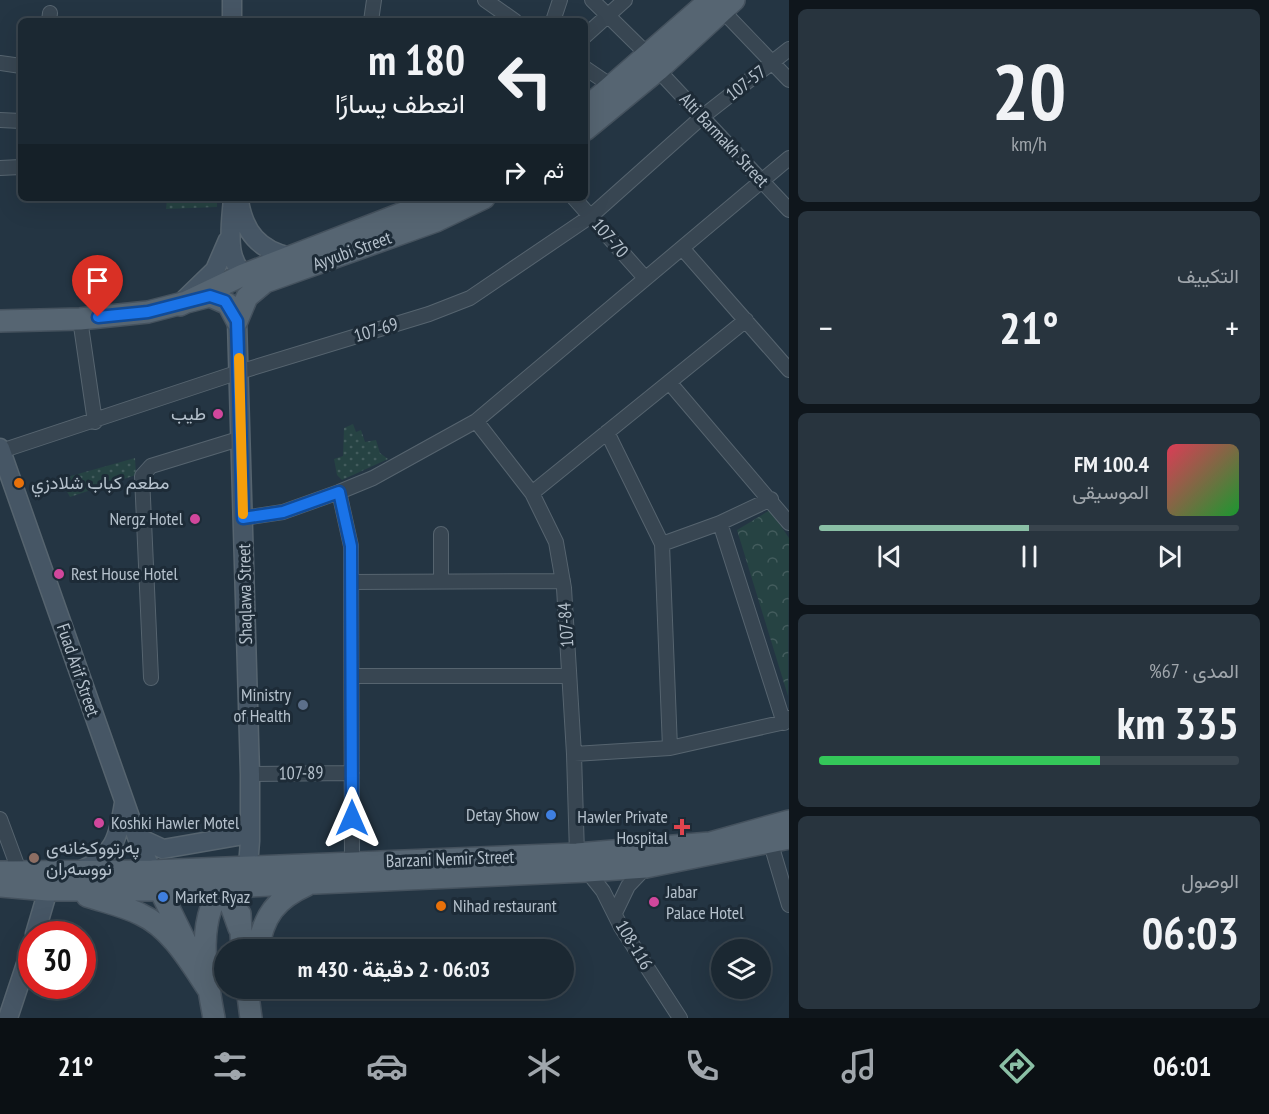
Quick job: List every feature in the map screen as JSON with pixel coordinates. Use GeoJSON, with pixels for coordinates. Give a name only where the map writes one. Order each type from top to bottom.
{"type":"FeatureCollection","features":[{"type":"Feature","properties":{"kind":"main road"},"geometry":{"type":"LineString","coordinates":[[232,0],[232,18]]}},
{"type":"Feature","properties":{"kind":"main road"},"geometry":{"type":"LineString","coordinates":[[588,127],[717,2]]}},
{"type":"Feature","properties":{"kind":"main road"},"geometry":{"type":"LineString","coordinates":[[588,108],[613,87],[653,62]]}},
{"type":"Feature","properties":{"kind":"main road"},"geometry":{"type":"LineString","coordinates":[[233,201],[232,260],[243,275],[254,281],[268,281]]}},
{"type":"Feature","properties":{"kind":"main road"},"geometry":{"type":"LineString","coordinates":[[239,201],[243,221],[256,242],[266,249],[290,257]]}},
{"type":"Feature","properties":{"kind":"main road","name":"Ayyubi Street"},"geometry":{"type":"LineString","coordinates":[[180,305],[243,275],[430,201]]}},
{"type":"Feature","properties":{"kind":"main road","name":"Ayyubi Street"},"geometry":{"type":"LineString","coordinates":[[237,321],[247,297],[258,286],[268,281],[436,221],[478,201]]}},
{"type":"Feature","properties":{"kind":"main road"},"geometry":{"type":"LineString","coordinates":[[180,305],[216,270],[231,230]]}},
{"type":"Feature","properties":{"kind":"main road"},"geometry":{"type":"LineString","coordinates":[[0,321],[134,320],[210,296],[218,297],[231,307],[237,321]]}},
{"type":"Feature","properties":{"kind":"main road","name":"Shaqlawa Street"},"geometry":{"type":"LineString","coordinates":[[237,321],[232,353],[239,372],[242,438],[250,824],[245,876]]}},
{"type":"Feature","properties":{"kind":"main road","name":"Fuad Arif Street"},"geometry":{"type":"LineString","coordinates":[[1,450],[124,801],[156,881]]}},
{"type":"Feature","properties":{"kind":"main road"},"geometry":{"type":"LineString","coordinates":[[124,801],[113,845],[98,864],[73,881],[141,914],[162,929],[184,954],[208,989]]}},
{"type":"Feature","properties":{"kind":"main road","name":"Barzani Nemir Street"},"geometry":{"type":"LineString","coordinates":[[156,881],[173,870],[313,882],[582,863],[710,843],[789,821]]}},
{"type":"Feature","properties":{"kind":"main road"},"geometry":{"type":"LineString","coordinates":[[137,837],[163,849],[238,836],[250,824]]}},
{"type":"Feature","properties":{"kind":"main road","name":"Barzani Nemir Street"},"geometry":{"type":"LineString","coordinates":[[245,876],[352,863],[582,863],[646,867],[780,841]]}},
{"type":"Feature","properties":{"kind":"main road"},"geometry":{"type":"LineString","coordinates":[[173,870],[202,876],[220,888],[229,900],[240,939]]}},
{"type":"Feature","properties":{"kind":"main road","name":"Barzani Nemir Street"},"geometry":{"type":"LineString","coordinates":[[10,872],[73,881],[156,881],[220,888]]}},
{"type":"Feature","properties":{"kind":"main road"},"geometry":{"type":"LineString","coordinates":[[214,1018],[208,989],[206,924],[213,900],[220,888],[245,876]]}},
{"type":"Feature","properties":{"kind":"main road"},"geometry":{"type":"LineString","coordinates":[[239,928],[245,876]]}},
{"type":"Feature","properties":{"kind":"main road","name":"Barzani Nemir Street"},"geometry":{"type":"LineString","coordinates":[[0,886],[48,890],[73,881]]}},
{"type":"Feature","properties":{"kind":"main road"},"geometry":{"type":"LineString","coordinates":[[156,881],[208,989]]}},
{"type":"Feature","properties":{"kind":"main road"},"geometry":{"type":"LineString","coordinates":[[261,939],[265,920],[274,905],[290,893],[313,882]]}},
{"type":"Feature","properties":{"kind":"main road"},"geometry":{"type":"LineString","coordinates":[[39,921],[48,890]]}},
{"type":"Feature","properties":{"kind":"main road"},"geometry":{"type":"LineString","coordinates":[[9,1018],[18,990]]}},
{"type":"Feature","properties":{"kind":"street"},"geometry":{"type":"LineString","coordinates":[[371,18],[374,0]]}},
{"type":"Feature","properties":{"kind":"street"},"geometry":{"type":"LineString","coordinates":[[485,0],[511,18]]}},
{"type":"Feature","properties":{"kind":"street"},"geometry":{"type":"LineString","coordinates":[[554,18],[560,0]]}},
{"type":"Feature","properties":{"kind":"street","name":"Alti Barmakh Street"},"geometry":{"type":"LineString","coordinates":[[592,0],[653,62],[789,210]]}},
{"type":"Feature","properties":{"kind":"street"},"geometry":{"type":"LineString","coordinates":[[588,33],[625,0]]}},
{"type":"Feature","properties":{"kind":"street"},"geometry":{"type":"LineString","coordinates":[[717,2],[789,80]]}},
{"type":"Feature","properties":{"kind":"street","name":"107-57"},"geometry":{"type":"LineString","coordinates":[[702,117],[789,49]]}},
{"type":"Feature","properties":{"kind":"street"},"geometry":{"type":"LineString","coordinates":[[0,63],[18,66]]}},
{"type":"Feature","properties":{"kind":"street"},"geometry":{"type":"LineString","coordinates":[[588,70],[613,87]]}},
{"type":"Feature","properties":{"kind":"street","name":"107-69"},"geometry":{"type":"LineString","coordinates":[[1,450],[95,422],[239,372],[429,314],[470,298],[591,216],[702,117]]}},
{"type":"Feature","properties":{"kind":"street"},"geometry":{"type":"LineString","coordinates":[[0,120],[18,121]]}},
{"type":"Feature","properties":{"kind":"street"},"geometry":{"type":"LineString","coordinates":[[243,518],[283,512],[339,492],[383,472],[476,421],[789,158]]}},
{"type":"Feature","properties":{"kind":"street"},"geometry":{"type":"LineString","coordinates":[[0,168],[18,167]]}},
{"type":"Feature","properties":{"kind":"street","name":"107-70"},"geometry":{"type":"LineString","coordinates":[[577,201],[645,278]]}},
{"type":"Feature","properties":{"kind":"street"},"geometry":{"type":"LineString","coordinates":[[682,248],[789,370]]}},
{"type":"Feature","properties":{"kind":"street"},"geometry":{"type":"LineString","coordinates":[[80,319],[95,422]]}},
{"type":"Feature","properties":{"kind":"street"},"geometry":{"type":"LineString","coordinates":[[532,493],[746,321]]}},
{"type":"Feature","properties":{"kind":"street"},"geometry":{"type":"LineString","coordinates":[[669,382],[771,499],[789,523]]}},
{"type":"Feature","properties":{"kind":"street","name":"107-84"},"geometry":{"type":"LineString","coordinates":[[476,421],[532,493],[556,542],[562,581],[582,863]]}},
{"type":"Feature","properties":{"kind":"street"},"geometry":{"type":"LineString","coordinates":[[607,432],[662,544],[670,748]]}},
{"type":"Feature","properties":{"kind":"street"},"geometry":{"type":"LineString","coordinates":[[151,678],[142,476],[151,466],[242,438]]}},
{"type":"Feature","properties":{"kind":"street"},"geometry":{"type":"LineString","coordinates":[[339,492],[351,546],[352,863]]}},
{"type":"Feature","properties":{"kind":"street"},"geometry":{"type":"LineString","coordinates":[[662,544],[720,523],[771,499]]}},
{"type":"Feature","properties":{"kind":"street"},"geometry":{"type":"LineString","coordinates":[[574,754],[670,748],[787,720],[720,523]]}},
{"type":"Feature","properties":{"kind":"street"},"geometry":{"type":"LineString","coordinates":[[441,534],[441,582]]}},
{"type":"Feature","properties":{"kind":"street"},"geometry":{"type":"LineString","coordinates":[[351,582],[562,581]]}},
{"type":"Feature","properties":{"kind":"street"},"geometry":{"type":"LineString","coordinates":[[352,676],[569,676]]}},
{"type":"Feature","properties":{"kind":"street","name":"107-89"},"geometry":{"type":"LineString","coordinates":[[249,774],[351,773]]}},
{"type":"Feature","properties":{"kind":"street"},"geometry":{"type":"LineString","coordinates":[[0,819],[10,872]]}},
{"type":"Feature","properties":{"kind":"street"},"geometry":{"type":"LineString","coordinates":[[780,841],[789,905]]}},
{"type":"Feature","properties":{"kind":"street","name":"108-116"},"geometry":{"type":"LineString","coordinates":[[582,863],[680,1018]]}},
{"type":"Feature","properties":{"kind":"street","name":"108-116"},"geometry":{"type":"LineString","coordinates":[[615,914],[628,886],[646,867]]}},
{"type":"Feature","properties":{"kind":"green space"},"geometry":{"type":"Polygon","coordinates":[[[167,201],[217,201],[217,207],[166,209],[167,201]]]}},
{"type":"Feature","properties":{"kind":"green space"},"geometry":{"type":"Polygon","coordinates":[[[353,424],[356,432],[361,430],[365,442],[376,440],[380,453],[388,459],[342,480],[337,475],[334,459],[343,456],[344,428],[353,424]]]}},
{"type":"Feature","properties":{"kind":"green space"},"geometry":{"type":"Polygon","coordinates":[[[135,458],[136,475],[70,497],[60,479],[135,458]]]}},
{"type":"Feature","properties":{"kind":"green space"},"geometry":{"type":"Polygon","coordinates":[[[770,510],[789,538],[788,696],[737,530],[770,510]]]}},
{"type":"Feature","properties":{"kind":"slow traffic"},"geometry":{"type":"LineString","coordinates":[[239,358],[243,514]]}},
{"type":"Feature","properties":{"kind":"place","name":"طيب"},"geometry":{"type":"Point","coordinates":[218,414]}},
{"type":"Feature","properties":{"kind":"place","name":"مطعم كباب شلادزي"},"geometry":{"type":"Point","coordinates":[19,483]}},
{"type":"Feature","properties":{"kind":"place","name":"Nergz Hotel"},"geometry":{"type":"Point","coordinates":[195,519]}},
{"type":"Feature","properties":{"kind":"place","name":"Rest House Hotel"},"geometry":{"type":"Point","coordinates":[59,574]}},
{"type":"Feature","properties":{"kind":"place","name":"Ministry of Health"},"geometry":{"type":"Point","coordinates":[303,705]}},
{"type":"Feature","properties":{"kind":"place","name":"Detay Show"},"geometry":{"type":"Point","coordinates":[551,815]}},
{"type":"Feature","properties":{"kind":"place","name":"Koshki Hawler Motel"},"geometry":{"type":"Point","coordinates":[99,823]}},
{"type":"Feature","properties":{"kind":"place","name":"Hawler Private Hospital"},"geometry":{"type":"Point","coordinates":[682,827]}},
{"type":"Feature","properties":{"kind":"place","name":"پەرتووکخانەی نووسەران"},"geometry":{"type":"Point","coordinates":[34,858]}},
{"type":"Feature","properties":{"kind":"place","name":"Market Ryaz"},"geometry":{"type":"Point","coordinates":[163,897]}},
{"type":"Feature","properties":{"kind":"place","name":"Jabar Palace Hotel"},"geometry":{"type":"Point","coordinates":[654,902]}},
{"type":"Feature","properties":{"kind":"place","name":"Nihad restaurant"},"geometry":{"type":"Point","coordinates":[441,906]}},
{"type":"Feature","properties":{"kind":"route"},"geometry":{"type":"LineString","coordinates":[[98,317],[148,312],[210,296],[225,301],[233,310],[237,321],[243,518],[283,512],[339,492],[351,546],[352,818]]}}]}
